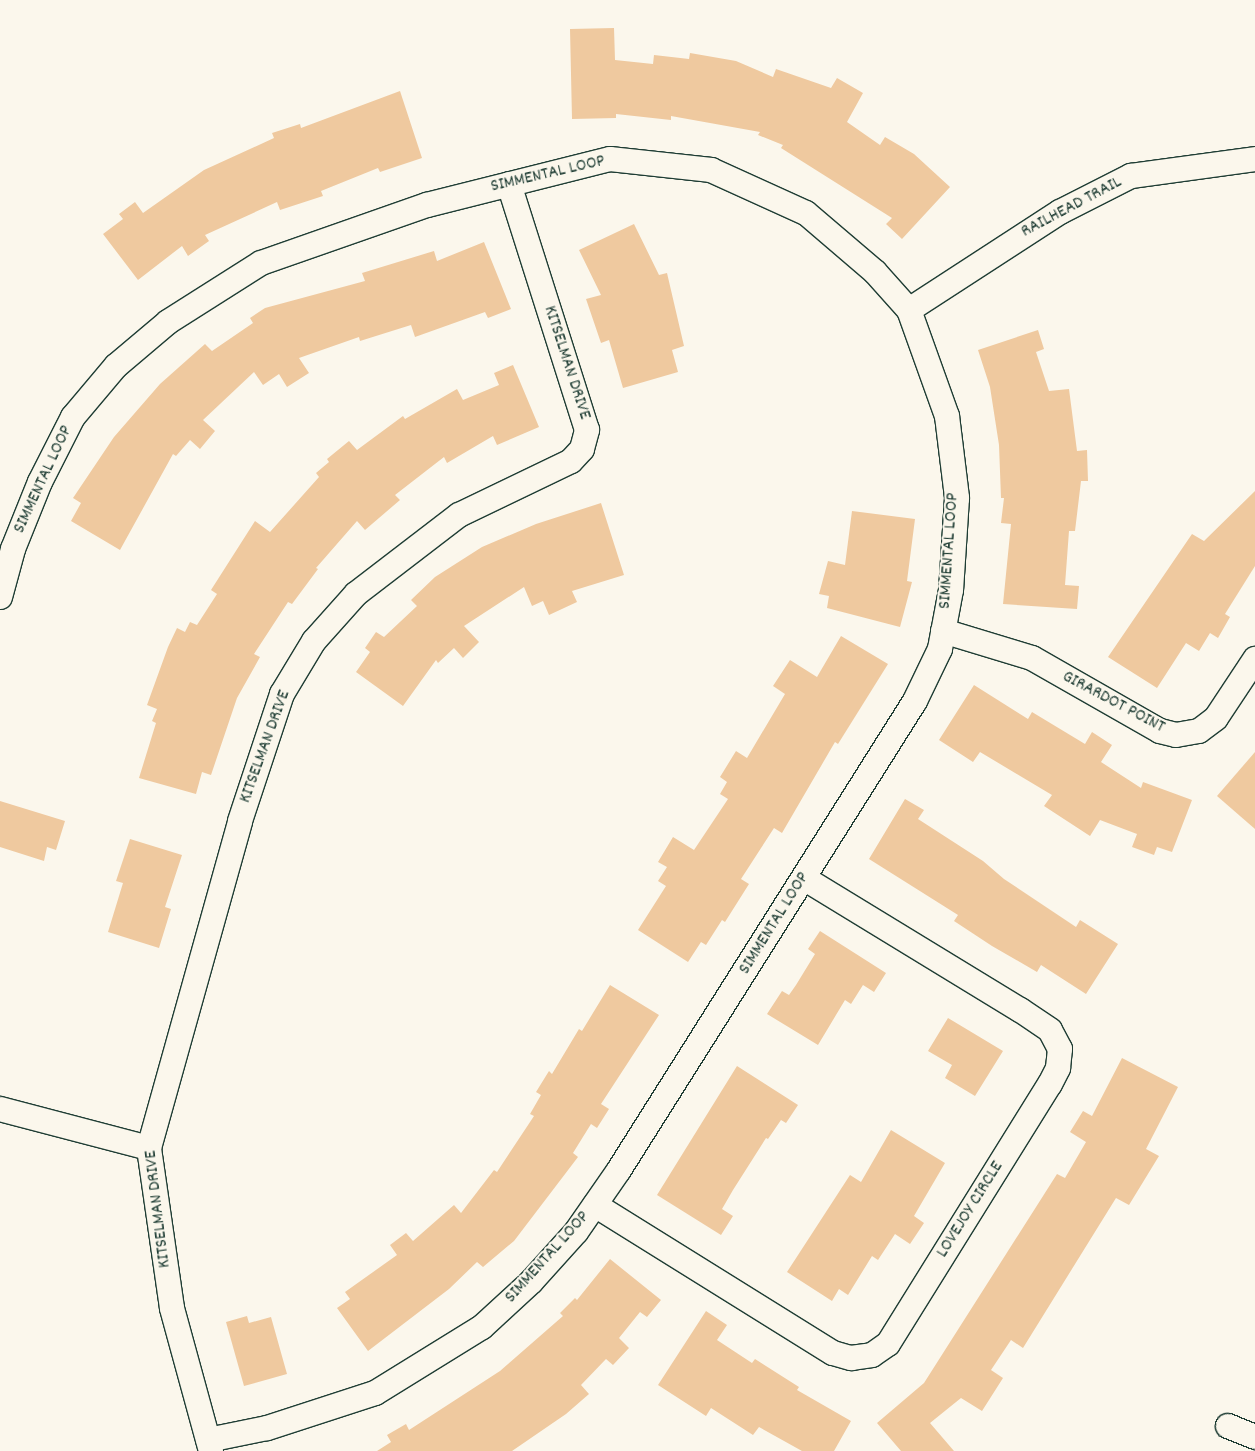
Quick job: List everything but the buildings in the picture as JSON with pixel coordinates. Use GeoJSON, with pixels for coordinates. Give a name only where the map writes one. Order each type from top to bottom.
{"type":"FeatureCollection","features":[{"type":"Feature","properties":{"kind":"street","name":"SIMMENTAL LOOP"},"geometry":{"type":"LineString","coordinates":[[0,597],[13,550],[40,482],[73,417],[116,366],[168,322],[261,263],[427,205],[610,159],[711,170],[806,213],[875,272],[909,310],[947,416],[957,498],[951,590],[940,648],[915,701],[595,1205],[531,1282],[482,1327],[439,1356],[375,1393],[209,1446]]}},
{"type":"Feature","properties":{"kind":"street","name":"RAILHEAD TRAIL"},"geometry":{"type":"LineString","coordinates":[[909,310],[1044,222],[1131,176],[1255,159]]}},
{"type":"Feature","properties":{"kind":"street","name":"KITSELMAN DRIVE"},"geometry":{"type":"LineString","coordinates":[[209,1446],[172,1308],[149,1148],[240,821],[282,694],[310,649],[356,594],[459,515],[571,461],[582,448],[587,430],[508,184]]}},
{"type":"Feature","properties":{"kind":"street","name":"GIRARDOT POINT"},"geometry":{"type":"LineString","coordinates":[[943,631],[1032,658],[1160,732],[1176,735],[1199,731],[1216,718],[1255,658]]}},
{"type":"Feature","properties":{"kind":"street","name":"LOVEJOY CIRCLE"},"geometry":{"type":"LineString","coordinates":[[595,1205],[833,1353],[852,1358],[872,1354],[888,1344],[1050,1084],[1058,1068],[1060,1048],[1050,1030],[1020,1010],[804,878]]}},
{"type":"Feature","properties":{"kind":"street"},"geometry":{"type":"LineString","coordinates":[[0,1109],[149,1148]]}},
{"type":"Feature","properties":{"kind":"street"},"geometry":{"type":"LineString","coordinates":[[1228,1426],[1255,1437]]}}]}
